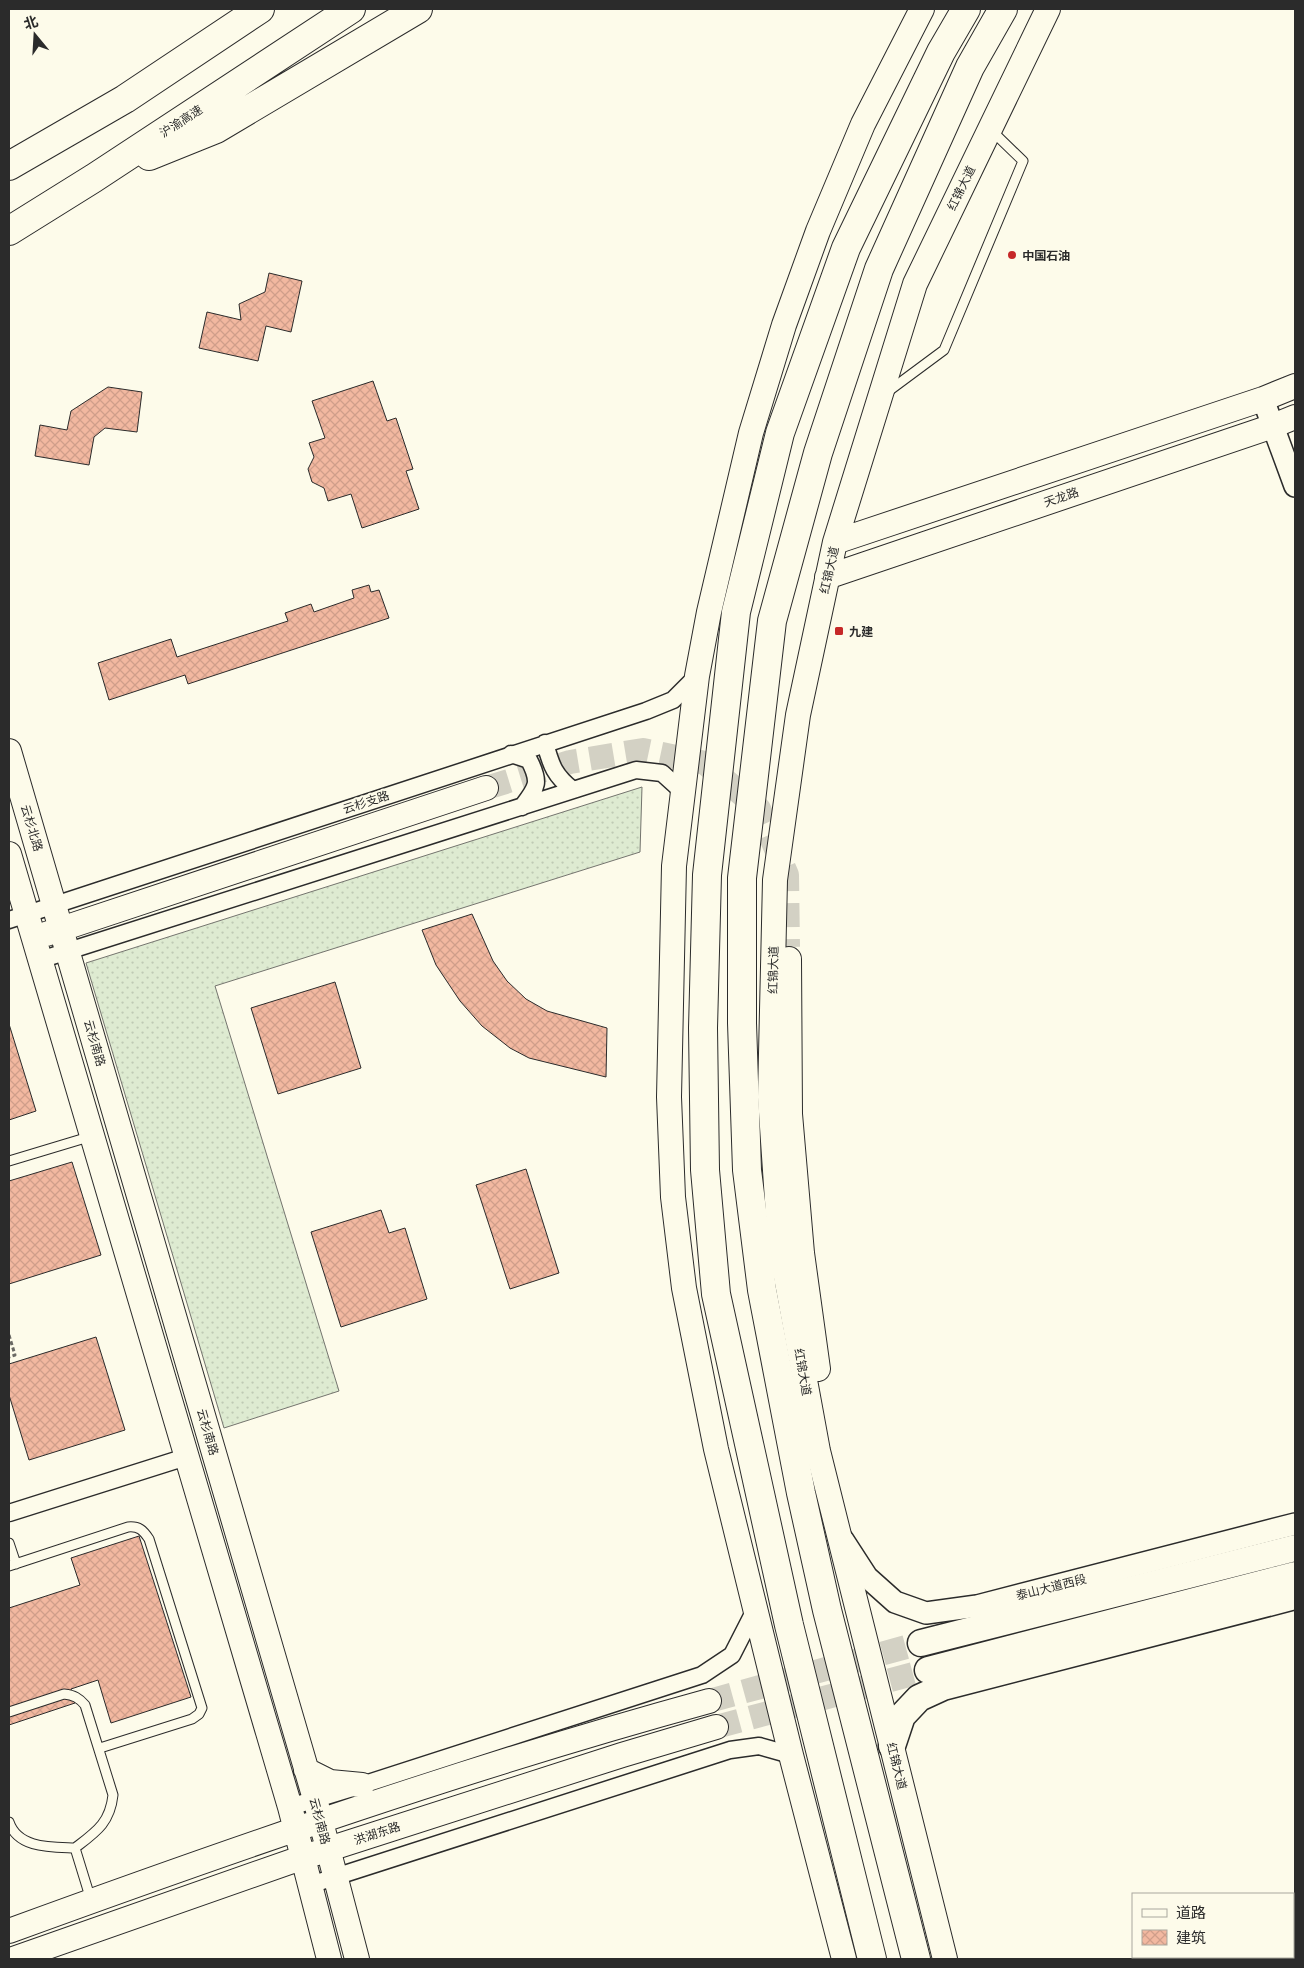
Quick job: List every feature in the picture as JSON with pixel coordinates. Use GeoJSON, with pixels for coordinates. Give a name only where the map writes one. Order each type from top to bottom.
{"type":"FeatureCollection","features":[{"type":"Feature","properties":{"kind":"highway"},"geometry":{"type":"LineString","coordinates":[[9,166],[125,99],[260,9]]}},
{"type":"Feature","properties":{"kind":"highway","name":"沪渝高速"},"geometry":{"type":"LineString","coordinates":[[9,231],[94,178],[351,9]]}},
{"type":"Feature","properties":{"kind":"highway"},"geometry":{"type":"LineString","coordinates":[[94,178],[216,129],[418,9]]}},
{"type":"Feature","properties":{"kind":"highway"},"geometry":{"type":"LineString","coordinates":[[872,1959],[789,1625],[716,1294],[705,1160],[703,1028],[708,875],[736,612],[780,433],[846,248],[941,52],[966,9]]}},
{"type":"Feature","properties":{"kind":"highway","name":"红锦大道"},"geometry":{"type":"LineString","coordinates":[[916,1959],[825,1602],[801,1493],[762,1290],[747,1170],[742,1023],[742,878],[772,621],[818,453],[879,268],[970,67],[1003,9]]}},
{"type":"Feature","properties":{"kind":"main road"},"geometry":{"type":"LineString","coordinates":[[844,1959],[791,1754],[716,1449],[684,1288],[673,1197],[669,1097],[674,866],[697,676],[709,612],[751,433],[784,325],[818,231],[863,124],[922,9]]}},
{"type":"Feature","properties":{"kind":"main road","name":"红锦大道"},"geometry":{"type":"LineString","coordinates":[[945,1959],[818,1451],[780,1244],[770,1097],[775,880],[798,715],[835,542],[915,284],[1048,9]]}},
{"type":"Feature","properties":{"kind":"main road"},"geometry":{"type":"LineString","coordinates":[[835,542],[1263,399],[1295,386]]}},
{"type":"Feature","properties":{"kind":"main road","name":"天龙路"},"geometry":{"type":"LineString","coordinates":[[827,577],[1295,417]]}},
{"type":"Feature","properties":{"kind":"main road","name":"云杉北路"},"geometry":{"type":"LineString","coordinates":[[9,751],[55,905]]}},
{"type":"Feature","properties":{"kind":"main road"},"geometry":{"type":"LineString","coordinates":[[37,949],[65,941],[486,788]]}},
{"type":"Feature","properties":{"kind":"main road"},"geometry":{"type":"LineString","coordinates":[[9,854],[18,917]]}},
{"type":"Feature","properties":{"kind":"main road","name":"云杉南路"},"geometry":{"type":"LineString","coordinates":[[55,905],[318,1810],[357,1959]]}},
{"type":"Feature","properties":{"kind":"main road","name":"云杉南路"},"geometry":{"type":"LineString","coordinates":[[18,917],[37,949],[293,1818],[329,1959]]}},
{"type":"Feature","properties":{"kind":"main road"},"geometry":{"type":"LineString","coordinates":[[788,947],[790,1114],[802,1253],[822,1390],[818,1451]]}},
{"type":"Feature","properties":{"kind":"main road","name":"泰山大道西段"},"geometry":{"type":"LineString","coordinates":[[922,1643],[1295,1548]]}},
{"type":"Feature","properties":{"kind":"main road"},"geometry":{"type":"LineString","coordinates":[[928,1670],[1295,1575]]}},
{"type":"Feature","properties":{"kind":"main road"},"geometry":{"type":"LineString","coordinates":[[892,1746],[902,1716],[919,1698],[943,1687],[1295,1596]]}},
{"type":"Feature","properties":{"kind":"main road"},"geometry":{"type":"LineString","coordinates":[[9,1931],[92,1901],[293,1818],[709,1701]]}},
{"type":"Feature","properties":{"kind":"main road","name":"洪湖东路"},"geometry":{"type":"LineString","coordinates":[[14,1959],[328,1849],[716,1727]]}},
{"type":"Feature","properties":{"kind":"main road"},"geometry":{"type":"LineString","coordinates":[[306,1770],[330,1782],[362,1785]]}},
{"type":"Feature","properties":{"kind":"street"},"geometry":{"type":"LineString","coordinates":[[1263,399],[1295,486]]}},
{"type":"Feature","properties":{"kind":"street","name":"云杉支路"},"geometry":{"type":"LineString","coordinates":[[18,917],[646,711],[673,700],[697,676]]}},
{"type":"Feature","properties":{"kind":"street"},"geometry":{"type":"LineString","coordinates":[[545,743],[550,762],[559,779],[573,790]]}},
{"type":"Feature","properties":{"kind":"street"},"geometry":{"type":"LineString","coordinates":[[511,754],[529,760],[536,775],[534,791],[522,807]]}},
{"type":"Feature","properties":{"kind":"street"},"geometry":{"type":"LineString","coordinates":[[65,941],[522,807],[636,770],[662,773],[683,792]]}},
{"type":"Feature","properties":{"kind":"street"},"geometry":{"type":"LineString","coordinates":[[9,1514],[186,1457]]}},
{"type":"Feature","properties":{"kind":"street","name":"泰山大道西段"},"geometry":{"type":"LineString","coordinates":[[837,1532],[867,1577],[895,1602],[926,1613],[977,1606],[1295,1524]]}},
{"type":"Feature","properties":{"kind":"street"},"geometry":{"type":"LineString","coordinates":[[318,1810],[362,1785],[702,1675],[732,1655],[755,1610]]}},
{"type":"Feature","properties":{"kind":"street"},"geometry":{"type":"LineString","coordinates":[[310,1885],[730,1750],[759,1746],[791,1754]]}},
{"type":"Feature","properties":{"kind":"lane"},"geometry":{"type":"LineString","coordinates":[[880,397],[944,350],[1023,160],[990,129]]}},
{"type":"Feature","properties":{"kind":"lane"},"geometry":{"type":"LineString","coordinates":[[9,1161],[92,1136]]}},
{"type":"Feature","properties":{"kind":"lane"},"geometry":{"type":"LineString","coordinates":[[9,1543],[12,1565],[136,1526],[150,1538],[202,1708],[199,1714],[192,1719],[100,1748]]}},
{"type":"Feature","properties":{"kind":"lane"},"geometry":{"type":"LineString","coordinates":[[9,1712],[64,1694],[79,1698],[85,1705],[100,1748],[113,1795],[112,1808],[104,1823],[95,1833],[75,1848],[48,1847],[33,1844],[20,1838],[11,1828],[9,1822]]}},
{"type":"Feature","properties":{"kind":"lane"},"geometry":{"type":"LineString","coordinates":[[75,1848],[92,1901]]}},
{"type":"Feature","properties":{"kind":"path"},"geometry":{"type":"LineString","coordinates":[[9,1335],[15,1355],[9,1357]]}},
{"type":"Feature","properties":{"kind":"green space"},"geometry":{"type":"Polygon","coordinates":[[[642,787],[640,852],[215,986],[339,1391],[224,1428],[86,963],[642,787]]]}},
{"type":"Feature","properties":{"kind":"building"},"geometry":{"type":"Polygon","coordinates":[[[269,273],[302,281],[291,332],[266,326],[258,361],[199,348],[207,312],[241,320],[239,304],[265,292],[269,273]]]}},
{"type":"Feature","properties":{"kind":"building"},"geometry":{"type":"Polygon","coordinates":[[[373,381],[387,421],[396,418],[413,469],[406,471],[419,509],[362,528],[351,494],[328,501],[324,488],[312,482],[308,469],[314,457],[309,443],[325,438],[312,401],[373,381]]]}},
{"type":"Feature","properties":{"kind":"building"},"geometry":{"type":"Polygon","coordinates":[[[108,387],[142,392],[137,432],[105,428],[94,437],[89,465],[35,456],[40,425],[67,430],[71,411],[108,387]]]}},
{"type":"Feature","properties":{"kind":"building"},"geometry":{"type":"Polygon","coordinates":[[[369,585],[371,592],[379,590],[389,618],[188,684],[185,675],[109,700],[98,663],[171,639],[177,657],[288,621],[285,613],[311,604],[314,612],[354,598],[352,590],[369,585]]]}},
{"type":"Feature","properties":{"kind":"building"},"geometry":{"type":"Polygon","coordinates":[[[472,914],[493,961],[507,981],[526,999],[547,1011],[607,1028],[606,1077],[529,1058],[510,1048],[482,1026],[460,1001],[436,965],[422,930],[472,914]]]}},
{"type":"Feature","properties":{"kind":"building"},"geometry":{"type":"Polygon","coordinates":[[[335,982],[361,1068],[278,1094],[251,1008],[335,982]]]}},
{"type":"Feature","properties":{"kind":"building"},"geometry":{"type":"Polygon","coordinates":[[[9,1024],[36,1111],[9,1120],[9,1024]]]}},
{"type":"Feature","properties":{"kind":"building"},"geometry":{"type":"Polygon","coordinates":[[[72,1162],[101,1255],[9,1284],[9,1181],[72,1162]]]}},
{"type":"Feature","properties":{"kind":"building"},"geometry":{"type":"Polygon","coordinates":[[[526,1169],[559,1273],[510,1289],[476,1185],[526,1169]]]}},
{"type":"Feature","properties":{"kind":"building"},"geometry":{"type":"Polygon","coordinates":[[[381,1210],[389,1233],[405,1228],[427,1299],[341,1327],[311,1232],[381,1210]]]}},
{"type":"Feature","properties":{"kind":"building"},"geometry":{"type":"Polygon","coordinates":[[[96,1337],[125,1430],[29,1460],[9,1395],[9,1364],[96,1337]]]}},
{"type":"Feature","properties":{"kind":"building"},"geometry":{"type":"Polygon","coordinates":[[[139,1536],[191,1697],[111,1723],[98,1680],[71,1689],[75,1703],[9,1725],[9,1608],[80,1585],[71,1558],[139,1536]]]}},
{"type":"Feature","properties":{"kind":"tunnel"},"geometry":{"type":"LineString","coordinates":[[486,788],[570,762],[643,750],[705,763],[759,809],[787,875],[788,947]]}},
{"type":"Feature","properties":{"kind":"tunnel"},"geometry":{"type":"LineString","coordinates":[[709,1701],[921,1643]]}},
{"type":"Feature","properties":{"kind":"tunnel"},"geometry":{"type":"LineString","coordinates":[[716,1727],[928,1670]]}},
{"type":"Feature","properties":{"kind":"place","name":"中国石油"},"geometry":{"type":"Point","coordinates":[1012,255]}},
{"type":"Feature","properties":{"kind":"place","name":"九建"},"geometry":{"type":"Point","coordinates":[839,631]}}]}
